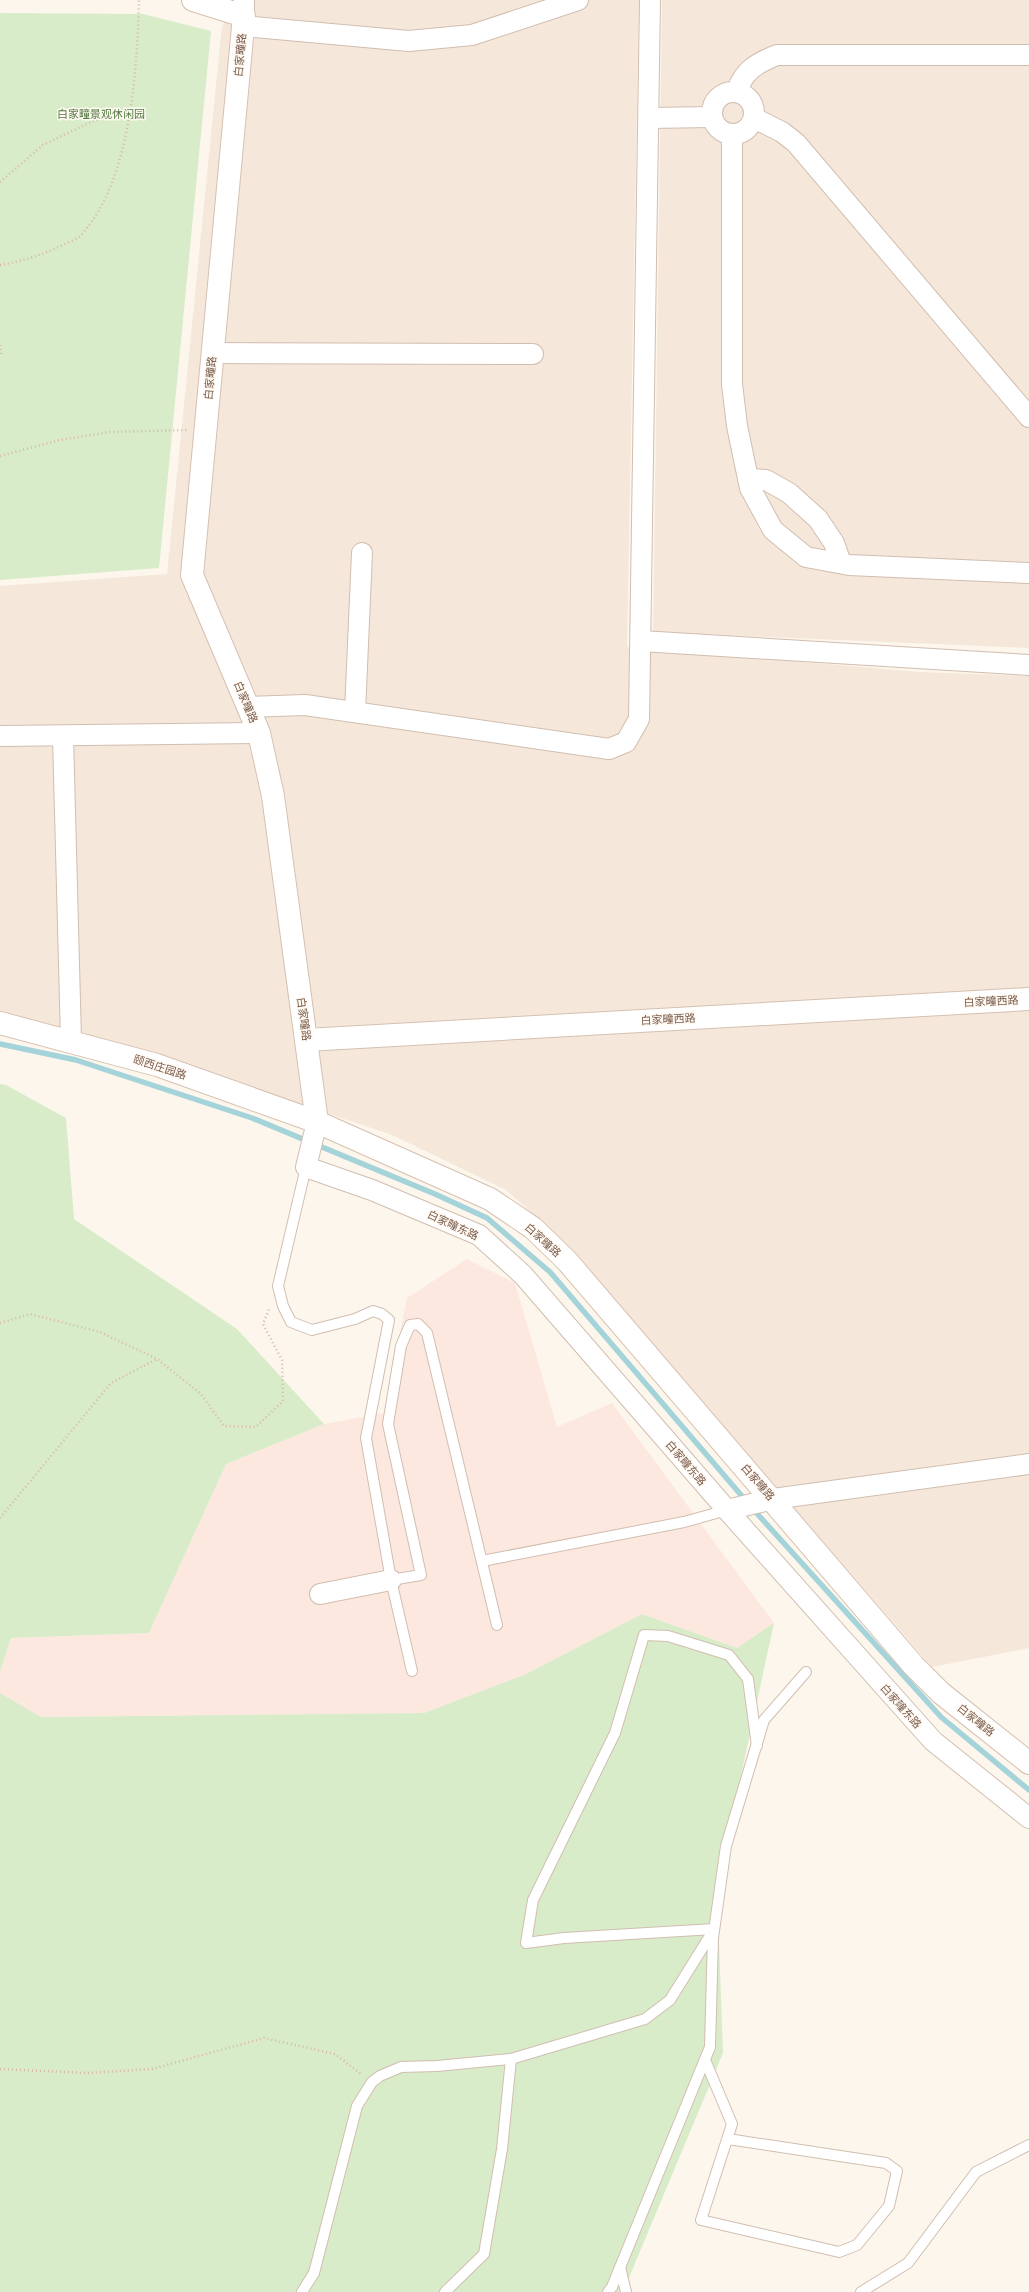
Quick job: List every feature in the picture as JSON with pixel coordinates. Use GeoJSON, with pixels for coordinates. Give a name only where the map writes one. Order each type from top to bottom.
{"type":"FeatureCollection","features":[{"type":"Feature","properties":{"kind":"street"},"geometry":{"type":"LineString","coordinates":[[193,0],[244,14],[409,41],[472,35],[578,0]]}},
{"type":"Feature","properties":{"kind":"street"},"geometry":{"type":"LineString","coordinates":[[248,706],[305,705],[609,749],[626,742],[639,719],[650,0]]}},
{"type":"Feature","properties":{"kind":"street","name":"白家疃路"},"geometry":{"type":"LineString","coordinates":[[244,14],[192,575],[259,733],[273,796],[306,1040],[311,1144],[490,1199],[533,1228],[567,1261],[749,1505],[941,1692],[1029,1763]]}},
{"type":"Feature","properties":{"kind":"street"},"geometry":{"type":"LineString","coordinates":[[737,91],[742,78],[759,62],[777,55],[1029,55]]}},
{"type":"Feature","properties":{"kind":"street"},"geometry":{"type":"LineString","coordinates":[[730,91],[737,91],[743,94],[753,104],[754,118],[746,130],[732,134],[719,129],[712,117],[714,103],[718,97],[730,91]]}},
{"type":"Feature","properties":{"kind":"street"},"geometry":{"type":"LineString","coordinates":[[649,118],[712,117]]}},
{"type":"Feature","properties":{"kind":"street"},"geometry":{"type":"LineString","coordinates":[[754,118],[782,132],[796,143],[1029,417]]}},
{"type":"Feature","properties":{"kind":"street"},"geometry":{"type":"LineString","coordinates":[[732,134],[732,384],[737,426],[750,488],[773,530],[806,557],[841,563],[1029,574]]}},
{"type":"Feature","properties":{"kind":"street"},"geometry":{"type":"LineString","coordinates":[[212,353],[533,354]]}},
{"type":"Feature","properties":{"kind":"street"},"geometry":{"type":"LineString","coordinates":[[748,479],[766,480],[789,493],[818,519],[834,543],[841,563]]}},
{"type":"Feature","properties":{"kind":"street"},"geometry":{"type":"LineString","coordinates":[[355,712],[362,553]]}},
{"type":"Feature","properties":{"kind":"street"},"geometry":{"type":"LineString","coordinates":[[641,640],[1029,664]]}},
{"type":"Feature","properties":{"kind":"street"},"geometry":{"type":"LineString","coordinates":[[0,736],[259,733]]}},
{"type":"Feature","properties":{"kind":"street"},"geometry":{"type":"LineString","coordinates":[[63,736],[71,1040]]}},
{"type":"Feature","properties":{"kind":"street","name":"白家疃西路"},"geometry":{"type":"LineString","coordinates":[[306,1040],[1029,999]]}},
{"type":"Feature","properties":{"kind":"street","name":"颐西庄园路"},"geometry":{"type":"LineString","coordinates":[[0,1023],[71,1040],[157,1065],[311,1144]]}},
{"type":"Feature","properties":{"kind":"street","name":"白家疃东路"},"geometry":{"type":"LineString","coordinates":[[311,1144],[372,1190],[479,1235],[523,1275],[749,1505],[933,1741],[1029,1818]]}},
{"type":"Feature","properties":{"kind":"street"},"geometry":{"type":"LineString","coordinates":[[749,1505],[1029,1464]]}},
{"type":"Feature","properties":{"kind":"street"},"geometry":{"type":"LineString","coordinates":[[320,1594],[391,1580]]}},
{"type":"Feature","properties":{"kind":"lane"},"geometry":{"type":"LineString","coordinates":[[311,1144],[278,1286],[283,1306],[291,1322],[312,1330],[355,1319],[373,1311],[382,1314],[389,1320],[366,1438],[391,1580],[412,1671]]}},
{"type":"Feature","properties":{"kind":"lane"},"geometry":{"type":"LineString","coordinates":[[391,1580],[421,1575],[388,1424],[401,1346],[410,1325],[418,1324],[427,1333],[497,1625]]}},
{"type":"Feature","properties":{"kind":"lane"},"geometry":{"type":"LineString","coordinates":[[482,1561],[684,1522],[749,1505]]}},
{"type":"Feature","properties":{"kind":"lane"},"geometry":{"type":"LineString","coordinates":[[714,1929],[564,1938],[526,1943],[533,1900],[615,1733],[644,1635],[668,1636],[729,1655],[748,1679],[757,1746]]}},
{"type":"Feature","properties":{"kind":"lane"},"geometry":{"type":"LineString","coordinates":[[608,2292],[620,2267],[710,2047],[714,1929],[726,1846],[764,1720],[806,1672]]}},
{"type":"Feature","properties":{"kind":"lane"},"geometry":{"type":"LineString","coordinates":[[302,2292],[314,2273],[357,2106],[372,2082],[380,2076],[401,2067],[511,2059],[645,2019],[670,2000],[714,1929]]}},
{"type":"Feature","properties":{"kind":"lane"},"geometry":{"type":"LineString","coordinates":[[445,2292],[484,2254],[502,2149],[511,2059]]}},
{"type":"Feature","properties":{"kind":"lane"},"geometry":{"type":"LineString","coordinates":[[705,2060],[732,2124],[701,2220],[839,2252],[857,2245],[889,2206],[897,2171],[886,2163],[728,2139]]}},
{"type":"Feature","properties":{"kind":"lane"},"geometry":{"type":"LineString","coordinates":[[861,2292],[908,2263],[976,2172],[1029,2145]]}},
{"type":"Feature","properties":{"kind":"lane"},"geometry":{"type":"LineString","coordinates":[[620,2267],[626,2292]]}},
{"type":"Feature","properties":{"kind":"path"},"geometry":{"type":"LineString","coordinates":[[0,265],[32,259],[78,238],[100,210],[123,152],[134,88],[139,0]]}},
{"type":"Feature","properties":{"kind":"path"},"geometry":{"type":"LineString","coordinates":[[0,182],[43,145],[95,120],[129,116]]}},
{"type":"Feature","properties":{"kind":"path"},"geometry":{"type":"LineString","coordinates":[[0,345],[1,355]]}},
{"type":"Feature","properties":{"kind":"path"},"geometry":{"type":"LineString","coordinates":[[0,456],[60,440],[110,432],[206,429]]}},
{"type":"Feature","properties":{"kind":"path"},"geometry":{"type":"LineString","coordinates":[[0,1323],[30,1314],[100,1332],[157,1359],[200,1393],[224,1426],[256,1427],[283,1401],[282,1360],[263,1324],[278,1286]]}},
{"type":"Feature","properties":{"kind":"path"},"geometry":{"type":"LineString","coordinates":[[0,1518],[112,1383],[157,1359]]}},
{"type":"Feature","properties":{"kind":"path"},"geometry":{"type":"LineString","coordinates":[[0,2069],[87,2073],[152,2069],[264,2038],[335,2054],[372,2082]]}},
{"type":"Feature","properties":{"kind":"shaded area"},"geometry":{"type":"Polygon","coordinates":[[[228,0],[639,0],[627,647],[920,672],[1029,676],[1029,1648],[932,1667],[560,1238],[506,1190],[392,1135],[141,1051],[0,1016],[0,586],[167,574],[221,35],[228,0]]]}},
{"type":"Feature","properties":{"kind":"shaded area"},"geometry":{"type":"Polygon","coordinates":[[[662,0],[1029,0],[1029,648],[653,632],[662,0]]]}},
{"type":"Feature","properties":{"kind":"shaded area"},"geometry":{"type":"Polygon","coordinates":[[[467,1259],[515,1283],[557,1427],[612,1403],[774,1623],[737,1648],[642,1614],[524,1675],[424,1713],[41,1717],[0,1693],[0,1672],[11,1638],[149,1633],[226,1464],[324,1424],[384,1413],[407,1298],[467,1259]]]}},
{"type":"Feature","properties":{"kind":"green space","name":"白家疃景观休闲园"},"geometry":{"type":"Polygon","coordinates":[[[0,13],[143,14],[211,31],[159,568],[0,580],[0,13]]]}},
{"type":"Feature","properties":{"kind":"green space"},"geometry":{"type":"Polygon","coordinates":[[[0,1084],[6,1085],[66,1118],[74,1219],[237,1329],[324,1424],[226,1464],[149,1633],[11,1638],[0,1672],[0,1084]]]}},
{"type":"Feature","properties":{"kind":"green space"},"geometry":{"type":"Polygon","coordinates":[[[642,1614],[737,1648],[774,1623],[717,1886],[723,2053],[623,2292],[0,2292],[0,1693],[41,1717],[424,1713],[524,1675],[642,1614]]]}},
{"type":"Feature","properties":{"kind":"waterway"},"geometry":{"type":"LineString","coordinates":[[0,1044],[76,1060],[252,1118],[435,1194],[487,1218],[550,1272],[747,1502]]}},
{"type":"Feature","properties":{"kind":"waterway"},"geometry":{"type":"LineString","coordinates":[[752,1508],[941,1717],[1029,1790]]}}]}
